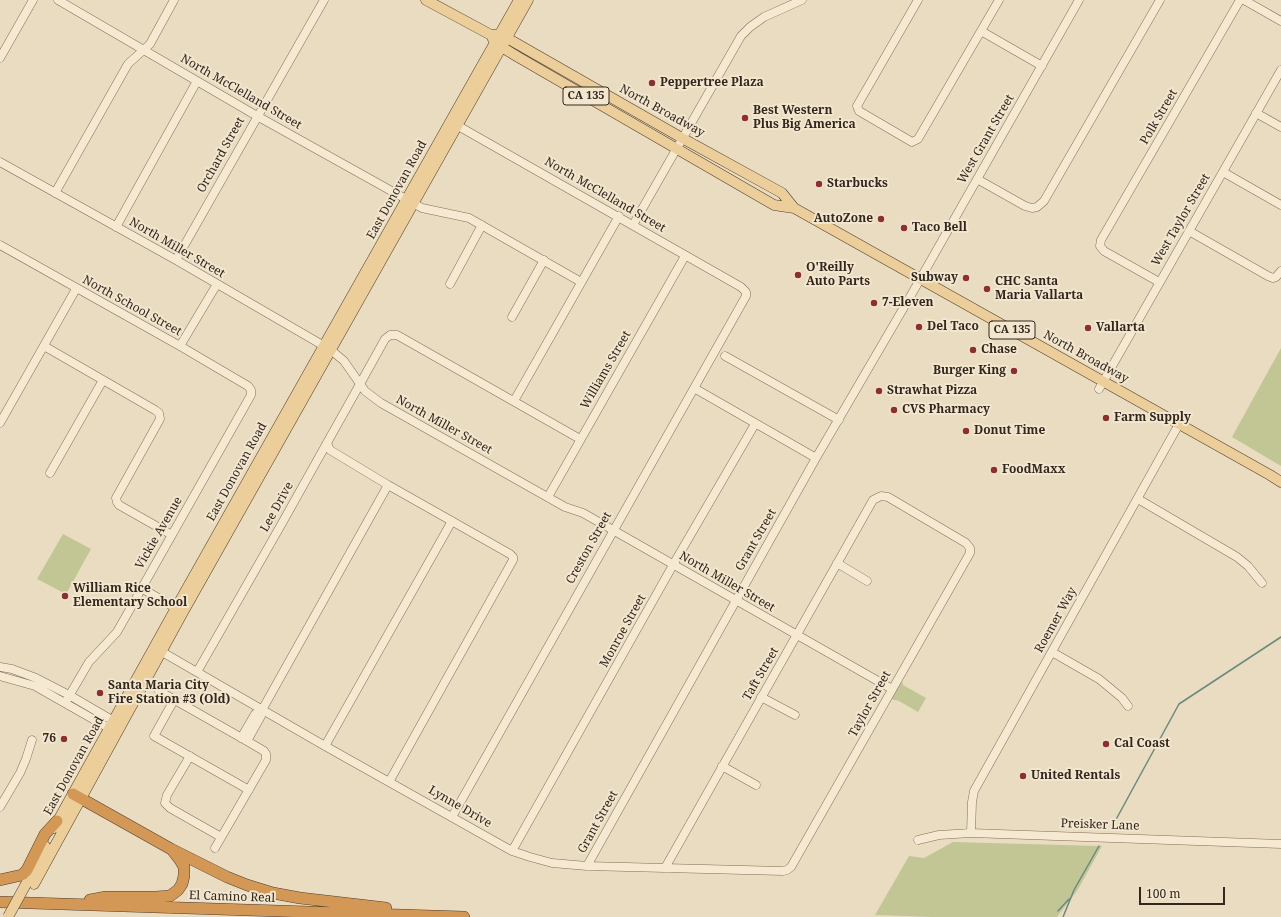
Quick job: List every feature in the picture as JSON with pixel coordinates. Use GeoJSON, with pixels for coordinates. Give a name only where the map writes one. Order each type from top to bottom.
{"type":"FeatureCollection","features":[{"type":"Feature","properties":{"kind":"highway"},"geometry":{"type":"LineString","coordinates":[[77,797],[171,848],[247,885],[273,893],[300,898],[386,908],[416,915]]}},
{"type":"Feature","properties":{"kind":"highway"},"geometry":{"type":"LineString","coordinates":[[0,880],[22,875],[27,870],[45,834],[57,821]]}},
{"type":"Feature","properties":{"kind":"highway"},"geometry":{"type":"LineString","coordinates":[[64,904],[106,897],[170,896],[178,890],[182,884],[184,876],[184,867],[171,848]]}},
{"type":"Feature","properties":{"kind":"highway","name":"El Camino Real"},"geometry":{"type":"LineString","coordinates":[[0,902],[464,917]]}},
{"type":"Feature","properties":{"kind":"main road"},"geometry":{"type":"LineString","coordinates":[[499,40],[519,0]]}},
{"type":"Feature","properties":{"kind":"main road"},"geometry":{"type":"LineString","coordinates":[[499,40],[528,0]]}},
{"type":"Feature","properties":{"kind":"main road","name":"North Broadway"},"geometry":{"type":"LineString","coordinates":[[429,1],[782,193],[794,208]]}},
{"type":"Feature","properties":{"kind":"main road","name":"North Broadway"},"geometry":{"type":"LineString","coordinates":[[499,40],[774,205],[794,208],[920,278],[1101,386],[1179,424],[1281,482]]}},
{"type":"Feature","properties":{"kind":"main road","name":"East Donovan Road"},"geometry":{"type":"LineString","coordinates":[[8,917],[30,884],[180,610],[454,124],[499,40]]}},
{"type":"Feature","properties":{"kind":"main road","name":"East Donovan Road"},"geometry":{"type":"LineString","coordinates":[[16,917],[57,821],[77,797]]}},
{"type":"Feature","properties":{"kind":"street"},"geometry":{"type":"LineString","coordinates":[[0,58],[33,0]]}},
{"type":"Feature","properties":{"kind":"street","name":"North McClelland Street"},"geometry":{"type":"LineString","coordinates":[[58,0],[257,116],[422,208],[469,218],[582,282]]}},
{"type":"Feature","properties":{"kind":"street"},"geometry":{"type":"LineString","coordinates":[[55,193],[128,64],[153,38],[174,0]]}},
{"type":"Feature","properties":{"kind":"street","name":"Orchard Street"},"geometry":{"type":"LineString","coordinates":[[176,260],[324,0]]}},
{"type":"Feature","properties":{"kind":"street"},"geometry":{"type":"LineString","coordinates":[[633,225],[732,49],[744,32],[764,17],[802,0]]}},
{"type":"Feature","properties":{"kind":"street"},"geometry":{"type":"LineString","coordinates":[[918,0],[857,106],[859,111],[909,140],[916,141],[999,0]]}},
{"type":"Feature","properties":{"kind":"street","name":"West Grant Street"},"geometry":{"type":"LineString","coordinates":[[914,290],[1079,0]]}},
{"type":"Feature","properties":{"kind":"street"},"geometry":{"type":"LineString","coordinates":[[977,179],[1025,206],[1032,208],[1037,207],[1044,201],[1160,0]]}},
{"type":"Feature","properties":{"kind":"street","name":"Polk Street"},"geometry":{"type":"LineString","coordinates":[[1159,282],[1104,251],[1100,246],[1101,240],[1240,0]]}},
{"type":"Feature","properties":{"kind":"street"},"geometry":{"type":"LineString","coordinates":[[1244,0],[1281,21]]}},
{"type":"Feature","properties":{"kind":"street"},"geometry":{"type":"LineString","coordinates":[[981,31],[1042,66]]}},
{"type":"Feature","properties":{"kind":"street","name":"West Taylor Street"},"geometry":{"type":"LineString","coordinates":[[1101,386],[1281,70]]}},
{"type":"Feature","properties":{"kind":"street"},"geometry":{"type":"LineString","coordinates":[[116,227],[197,81]]}},
{"type":"Feature","properties":{"kind":"street"},"geometry":{"type":"LineString","coordinates":[[1256,113],[1281,127]]}},
{"type":"Feature","properties":{"kind":"street","name":"North McClelland Street"},"geometry":{"type":"LineString","coordinates":[[454,124],[619,216],[742,287],[746,292]]}},
{"type":"Feature","properties":{"kind":"street","name":"North Miller Street"},"geometry":{"type":"LineString","coordinates":[[0,162],[176,260],[328,348],[344,361],[365,391],[381,403],[548,498],[565,507],[583,513],[796,636],[892,689]]}},
{"type":"Feature","properties":{"kind":"street"},"geometry":{"type":"LineString","coordinates":[[1222,172],[1281,205]]}},
{"type":"Feature","properties":{"kind":"street"},"geometry":{"type":"LineString","coordinates":[[580,439],[514,401],[619,216]]}},
{"type":"Feature","properties":{"kind":"street"},"geometry":{"type":"LineString","coordinates":[[450,284],[482,225]]}},
{"type":"Feature","properties":{"kind":"street"},"geometry":{"type":"LineString","coordinates":[[1189,231],[1268,276],[1273,278],[1278,274]]}},
{"type":"Feature","properties":{"kind":"street","name":"North School Street"},"geometry":{"type":"LineString","coordinates":[[0,245],[180,346],[248,386],[251,390]]}},
{"type":"Feature","properties":{"kind":"street","name":"Williams Street"},"geometry":{"type":"LineString","coordinates":[[548,498],[580,439],[686,256]]}},
{"type":"Feature","properties":{"kind":"street"},"geometry":{"type":"LineString","coordinates":[[512,317],[544,260]]}},
{"type":"Feature","properties":{"kind":"street"},"geometry":{"type":"LineString","coordinates":[[180,346],[217,284]]}},
{"type":"Feature","properties":{"kind":"street"},"geometry":{"type":"LineString","coordinates":[[0,424],[76,289]]}},
{"type":"Feature","properties":{"kind":"street","name":"Grant Street"},"geometry":{"type":"LineString","coordinates":[[587,866],[816,458],[914,290]]}},
{"type":"Feature","properties":{"kind":"street","name":"Creston Street"},"geometry":{"type":"LineString","coordinates":[[452,817],[745,299],[746,292]]}},
{"type":"Feature","properties":{"kind":"street","name":"Lee Drive"},"geometry":{"type":"LineString","coordinates":[[197,672],[385,340],[390,335],[397,335],[514,401]]}},
{"type":"Feature","properties":{"kind":"street"},"geometry":{"type":"LineString","coordinates":[[44,346],[155,410],[160,416],[160,419],[117,493],[116,498],[117,502],[172,534]]}},
{"type":"Feature","properties":{"kind":"street"},"geometry":{"type":"LineString","coordinates":[[726,356],[838,420]]}},
{"type":"Feature","properties":{"kind":"street"},"geometry":{"type":"LineString","coordinates":[[50,474],[103,380]]}},
{"type":"Feature","properties":{"kind":"street"},"geometry":{"type":"LineString","coordinates":[[694,388],[816,458]]}},
{"type":"Feature","properties":{"kind":"street","name":"Vickie Avenue"},"geometry":{"type":"LineString","coordinates":[[65,702],[89,662],[117,632],[250,395],[251,390]]}},
{"type":"Feature","properties":{"kind":"street","name":"Monroe Street"},"geometry":{"type":"LineString","coordinates":[[512,851],[673,565],[755,424]]}},
{"type":"Feature","properties":{"kind":"street","name":"Roemer Way"},"geometry":{"type":"LineString","coordinates":[[971,832],[974,791],[1179,424]]}},
{"type":"Feature","properties":{"kind":"street"},"geometry":{"type":"LineString","coordinates":[[327,443],[330,450],[513,557],[513,560],[389,782]]}},
{"type":"Feature","properties":{"kind":"street"},"geometry":{"type":"LineString","coordinates":[[244,739],[261,716],[262,710],[388,485]]}},
{"type":"Feature","properties":{"kind":"street","name":"Taylor Street"},"geometry":{"type":"LineString","coordinates":[[787,870],[791,867],[970,552],[970,548],[966,543],[888,497],[881,496]]}},
{"type":"Feature","properties":{"kind":"street","name":"Taft Street"},"geometry":{"type":"LineString","coordinates":[[665,868],[873,500],[881,496]]}},
{"type":"Feature","properties":{"kind":"street"},"geometry":{"type":"LineString","coordinates":[[1138,499],[1237,557],[1248,566],[1262,583]]}},
{"type":"Feature","properties":{"kind":"street"},"geometry":{"type":"LineString","coordinates":[[325,746],[452,521]]}},
{"type":"Feature","properties":{"kind":"street"},"geometry":{"type":"LineString","coordinates":[[837,563],[867,581]]}},
{"type":"Feature","properties":{"kind":"street"},"geometry":{"type":"LineString","coordinates":[[141,588],[180,610]]}},
{"type":"Feature","properties":{"kind":"street","name":"Lynne Drive"},"geometry":{"type":"LineString","coordinates":[[158,650],[512,851],[552,863],[587,866],[787,870]]}},
{"type":"Feature","properties":{"kind":"street"},"geometry":{"type":"LineString","coordinates":[[1052,652],[1099,678],[1122,698],[1128,706]]}},
{"type":"Feature","properties":{"kind":"street"},"geometry":{"type":"LineString","coordinates":[[0,667],[12,669],[36,678],[69,695],[115,727]]}},
{"type":"Feature","properties":{"kind":"street"},"geometry":{"type":"LineString","coordinates":[[0,676],[35,686],[115,727]]}},
{"type":"Feature","properties":{"kind":"street"},"geometry":{"type":"LineString","coordinates":[[159,691],[244,739],[264,751],[266,755],[266,760],[215,848]]}},
{"type":"Feature","properties":{"kind":"street"},"geometry":{"type":"LineString","coordinates":[[761,697],[795,715]]}},
{"type":"Feature","properties":{"kind":"street"},"geometry":{"type":"LineString","coordinates":[[174,700],[154,736],[249,790]]}},
{"type":"Feature","properties":{"kind":"street"},"geometry":{"type":"LineString","coordinates":[[0,807],[20,772],[32,740]]}},
{"type":"Feature","properties":{"kind":"street"},"geometry":{"type":"LineString","coordinates":[[190,756],[165,803],[170,808],[221,837]]}},
{"type":"Feature","properties":{"kind":"street"},"geometry":{"type":"LineString","coordinates":[[722,766],[756,785]]}},
{"type":"Feature","properties":{"kind":"street","name":"Preisker Lane"},"geometry":{"type":"LineString","coordinates":[[918,840],[939,835],[971,832],[1281,844]]}},
{"type":"Feature","properties":{"kind":"green space"},"geometry":{"type":"Polygon","coordinates":[[[1281,348],[1281,466],[1232,437],[1281,348]]]}},
{"type":"Feature","properties":{"kind":"green space"},"geometry":{"type":"Polygon","coordinates":[[[63,534],[91,549],[66,594],[37,579],[63,534]]]}},
{"type":"Feature","properties":{"kind":"green space"},"geometry":{"type":"Polygon","coordinates":[[[902,681],[903,685],[926,698],[918,712],[899,701],[891,699],[902,681]]]}},
{"type":"Feature","properties":{"kind":"green space"},"geometry":{"type":"Polygon","coordinates":[[[953,842],[1102,846],[1077,891],[1057,917],[932,917],[875,915],[909,856],[924,858],[953,842]]]}},
{"type":"Feature","properties":{"kind":"waterway"},"geometry":{"type":"LineString","coordinates":[[1113,825],[1179,704],[1281,637]]}},
{"type":"Feature","properties":{"kind":"waterway"},"geometry":{"type":"LineString","coordinates":[[1063,917],[1074,890],[1099,846]]}},
{"type":"Feature","properties":{"kind":"waterway"},"geometry":{"type":"LineString","coordinates":[[1058,911],[1069,899]]}},
{"type":"Feature","properties":{"kind":"place","name":"Peppertree Plaza"},"geometry":{"type":"Point","coordinates":[652,83]}},
{"type":"Feature","properties":{"kind":"place","name":"Best Western Plus Big America"},"geometry":{"type":"Point","coordinates":[745,118]}},
{"type":"Feature","properties":{"kind":"place","name":"Starbucks"},"geometry":{"type":"Point","coordinates":[819,184]}},
{"type":"Feature","properties":{"kind":"place","name":"AutoZone"},"geometry":{"type":"Point","coordinates":[881,219]}},
{"type":"Feature","properties":{"kind":"place","name":"Taco Bell"},"geometry":{"type":"Point","coordinates":[904,228]}},
{"type":"Feature","properties":{"kind":"place","name":"O'Reilly Auto Parts"},"geometry":{"type":"Point","coordinates":[798,275]}},
{"type":"Feature","properties":{"kind":"place","name":"Subway"},"geometry":{"type":"Point","coordinates":[966,278]}},
{"type":"Feature","properties":{"kind":"place","name":"CHC Santa Maria Vallarta"},"geometry":{"type":"Point","coordinates":[987,289]}},
{"type":"Feature","properties":{"kind":"place","name":"7-Eleven"},"geometry":{"type":"Point","coordinates":[874,303]}},
{"type":"Feature","properties":{"kind":"place","name":"Del Taco"},"geometry":{"type":"Point","coordinates":[919,327]}},
{"type":"Feature","properties":{"kind":"place","name":"Vallarta"},"geometry":{"type":"Point","coordinates":[1088,328]}},
{"type":"Feature","properties":{"kind":"place","name":"Chase"},"geometry":{"type":"Point","coordinates":[973,350]}},
{"type":"Feature","properties":{"kind":"place","name":"Burger King"},"geometry":{"type":"Point","coordinates":[1014,371]}},
{"type":"Feature","properties":{"kind":"place","name":"Strawhat Pizza"},"geometry":{"type":"Point","coordinates":[879,391]}},
{"type":"Feature","properties":{"kind":"place","name":"CVS Pharmacy"},"geometry":{"type":"Point","coordinates":[894,410]}},
{"type":"Feature","properties":{"kind":"place","name":"Farm Supply"},"geometry":{"type":"Point","coordinates":[1106,418]}},
{"type":"Feature","properties":{"kind":"place","name":"Donut Time"},"geometry":{"type":"Point","coordinates":[966,431]}},
{"type":"Feature","properties":{"kind":"place","name":"FoodMaxx"},"geometry":{"type":"Point","coordinates":[994,470]}},
{"type":"Feature","properties":{"kind":"place","name":"William Rice Elementary School"},"geometry":{"type":"Point","coordinates":[65,596]}},
{"type":"Feature","properties":{"kind":"place","name":"Santa Maria City Fire Station #3 (Old)"},"geometry":{"type":"Point","coordinates":[100,693]}},
{"type":"Feature","properties":{"kind":"place","name":"76"},"geometry":{"type":"Point","coordinates":[64,739]}},
{"type":"Feature","properties":{"kind":"place","name":"Cal Coast"},"geometry":{"type":"Point","coordinates":[1106,744]}},
{"type":"Feature","properties":{"kind":"place","name":"United Rentals"},"geometry":{"type":"Point","coordinates":[1023,776]}}]}
